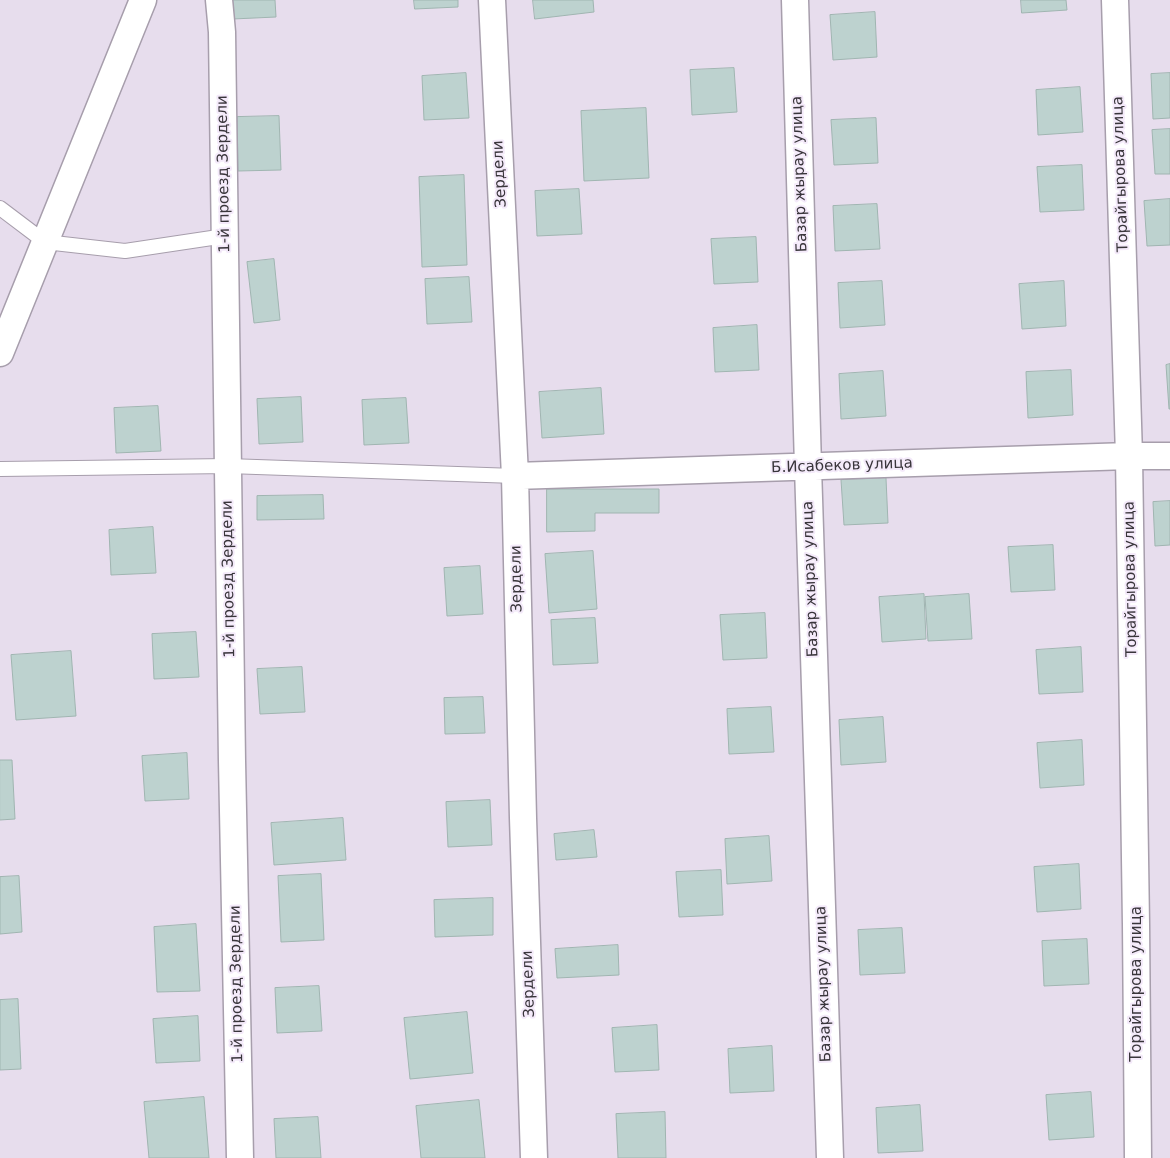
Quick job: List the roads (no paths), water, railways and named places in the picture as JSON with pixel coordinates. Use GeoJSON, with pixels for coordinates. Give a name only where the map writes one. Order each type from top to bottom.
{"type":"FeatureCollection","features":[{"type":"Feature","properties":{"kind":"street"},"geometry":{"type":"LineString","coordinates":[[0,353],[143,0]]}},
{"type":"Feature","properties":{"kind":"street","name":"1-й проезд Зердели"},"geometry":{"type":"LineString","coordinates":[[219,0],[222,32],[232,761],[240,1158]]}},
{"type":"Feature","properties":{"kind":"street","name":"Зердели"},"geometry":{"type":"LineString","coordinates":[[492,0],[515,476],[534,1158]]}},
{"type":"Feature","properties":{"kind":"street","name":"Базар жырау улица"},"geometry":{"type":"LineString","coordinates":[[795,0],[830,1158]]}},
{"type":"Feature","properties":{"kind":"street","name":"Торайгырова улица"},"geometry":{"type":"LineString","coordinates":[[1115,0],[1129,456],[1138,1158]]}},
{"type":"Feature","properties":{"kind":"street","name":"Б.Исабеков улица"},"geometry":{"type":"LineString","coordinates":[[515,476],[1170,456]]}},
{"type":"Feature","properties":{"kind":"lane"},"geometry":{"type":"LineString","coordinates":[[0,208],[45,242],[125,251],[225,236]]}},
{"type":"Feature","properties":{"kind":"lane"},"geometry":{"type":"LineString","coordinates":[[0,468],[228,466],[515,476]]}}]}
